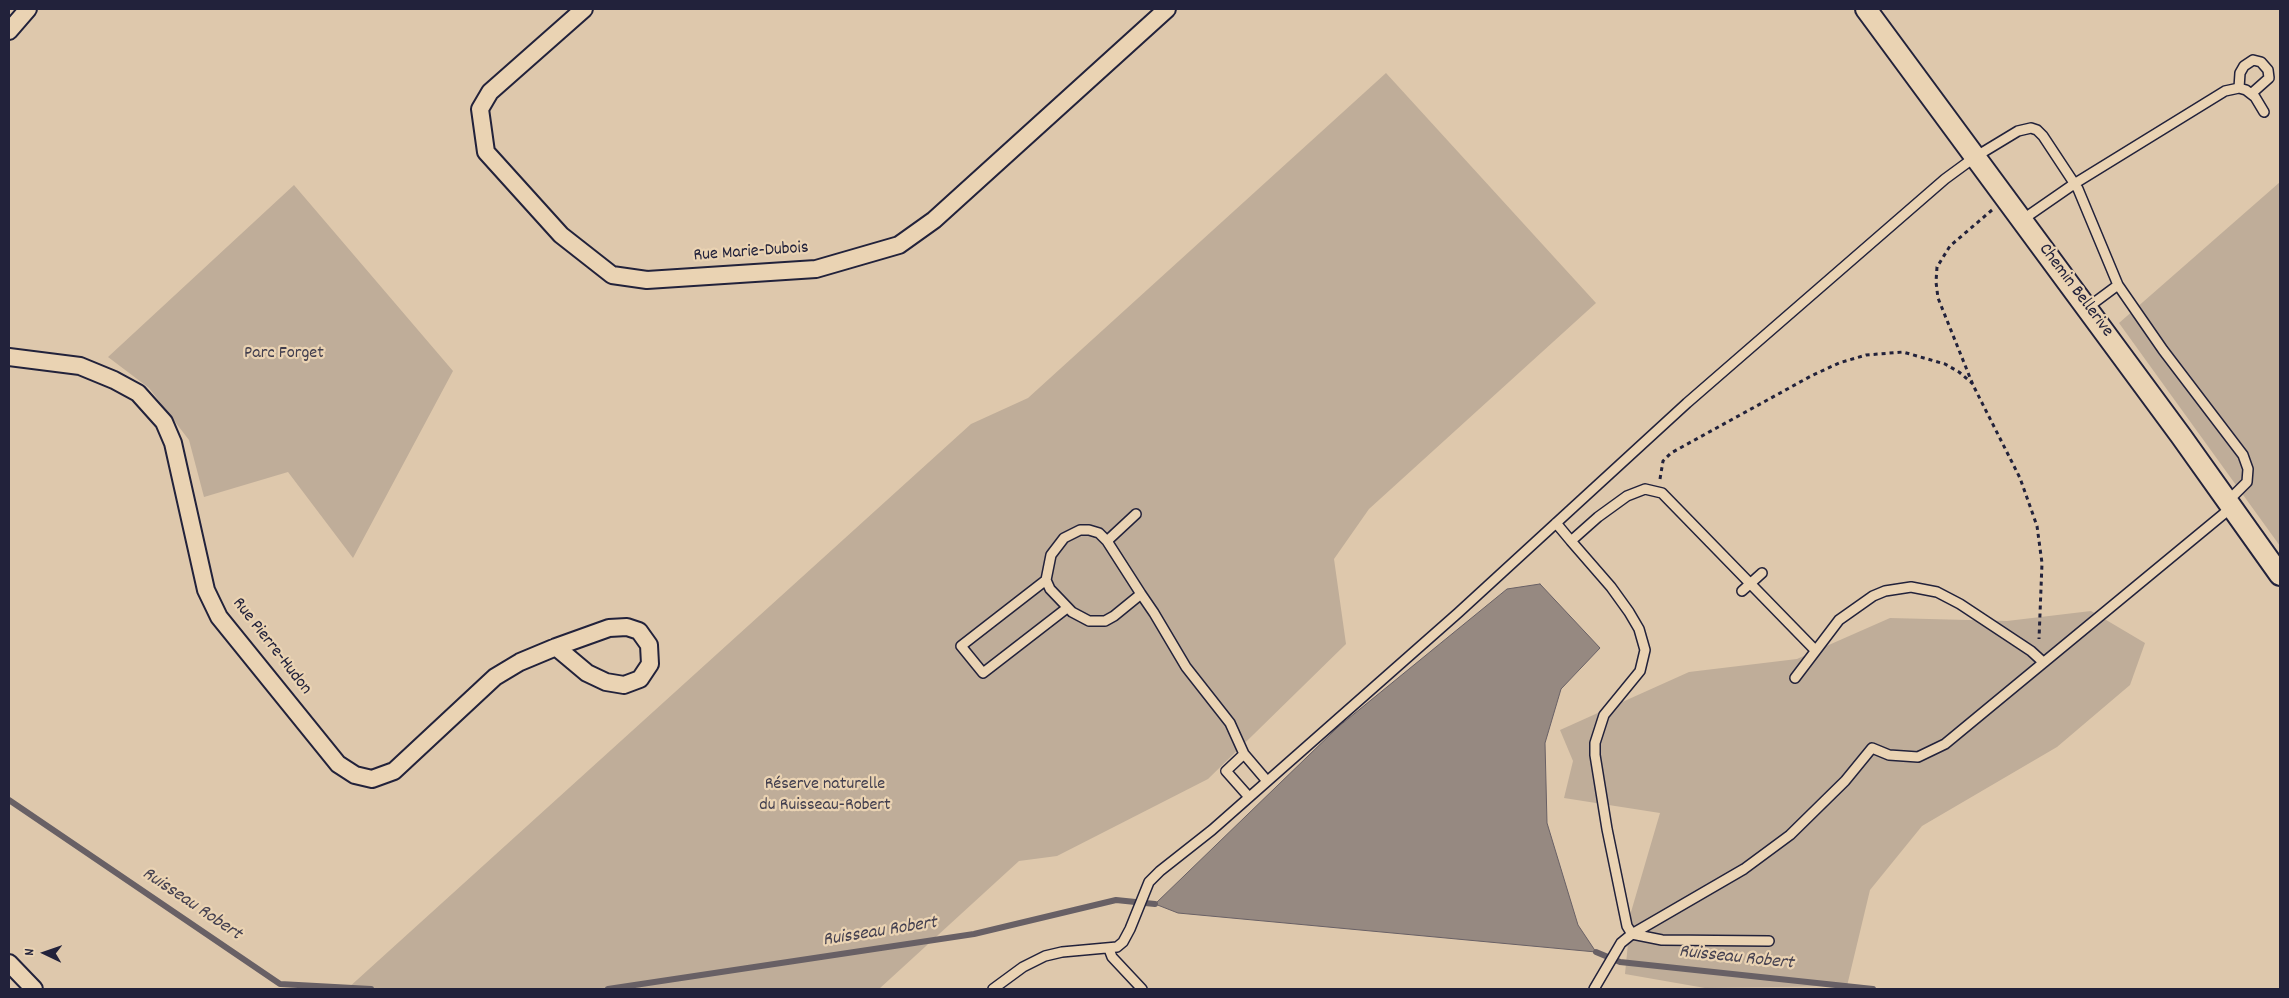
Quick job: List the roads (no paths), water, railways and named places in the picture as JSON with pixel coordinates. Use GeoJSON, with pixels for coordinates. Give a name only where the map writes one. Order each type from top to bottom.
{"type":"FeatureCollection","features":[{"type":"Feature","properties":{"kind":"street"},"geometry":{"type":"LineString","coordinates":[[9,31],[28,9]]}},
{"type":"Feature","properties":{"kind":"street","name":"Rue Marie-Dubois"},"geometry":{"type":"LineString","coordinates":[[584,9],[490,92],[480,109],[486,152],[561,235],[612,275],[647,280],[816,269],[899,245],[934,220],[1167,9]]}},
{"type":"Feature","properties":{"kind":"street","name":"Chemin Bellerive"},"geometry":{"type":"LineString","coordinates":[[1866,9],[2087,308],[2280,575]]}},
{"type":"Feature","properties":{"kind":"street","name":"Rue Pierre-Hudon"},"geometry":{"type":"LineString","coordinates":[[9,354],[80,366],[114,380],[138,393],[164,422],[173,443],[206,590],[219,617],[338,764],[355,775],[372,779],[394,771],[495,677],[520,662],[556,647],[609,628],[628,627],[639,631],[649,645],[650,664],[640,679],[624,685],[606,682],[587,672],[556,647]]}},
{"type":"Feature","properties":{"kind":"street"},"geometry":{"type":"LineString","coordinates":[[9,963],[34,989]]}},
{"type":"Feature","properties":{"kind":"lane"},"geometry":{"type":"LineString","coordinates":[[2239,88],[2240,72],[2244,66],[2254,60],[2261,62],[2268,70],[2268,78],[2251,94]]}},
{"type":"Feature","properties":{"kind":"lane"},"geometry":{"type":"LineString","coordinates":[[2022,220],[2074,184],[2225,91],[2239,88],[2251,94],[2264,112]]}},
{"type":"Feature","properties":{"kind":"lane"},"geometry":{"type":"LineString","coordinates":[[993,989],[1023,967],[1045,956],[1062,952],[1117,948],[1123,942],[1138,913],[1149,882],[1160,871],[1212,830],[1458,613],[1686,403],[1945,178],[2018,131],[2025,128],[2037,130],[2043,136],[2085,204],[2118,285],[2246,462],[2249,474],[2247,482],[2230,504],[1945,744],[1928,754],[1918,757],[1889,755],[1872,748],[1820,808],[1774,847],[1744,869],[1632,934],[1617,948],[1594,989]]}},
{"type":"Feature","properties":{"kind":"lane"},"geometry":{"type":"LineString","coordinates":[[2087,308],[2118,285]]}},
{"type":"Feature","properties":{"kind":"lane"},"geometry":{"type":"LineString","coordinates":[[1571,541],[1598,517],[1627,496],[1645,489],[1657,490],[1667,497],[1815,650]]}},
{"type":"Feature","properties":{"kind":"lane"},"geometry":{"type":"LineString","coordinates":[[1107,540],[1136,514]]}},
{"type":"Feature","properties":{"kind":"lane"},"geometry":{"type":"LineString","coordinates":[[1556,523],[1611,587],[1639,629],[1643,639],[1644,660],[1640,671],[1604,715],[1599,727],[1595,755],[1624,914],[1632,934]]}},
{"type":"Feature","properties":{"kind":"lane"},"geometry":{"type":"LineString","coordinates":[[1142,594],[1105,621],[1089,621],[1068,608],[1050,589],[1046,580],[1051,556],[1064,538],[1072,532],[1089,530],[1099,533],[1107,540],[1142,594],[1186,667],[1230,723],[1244,754],[1267,781]]}},
{"type":"Feature","properties":{"kind":"lane"},"geometry":{"type":"LineString","coordinates":[[1742,592],[1762,572]]}},
{"type":"Feature","properties":{"kind":"lane"},"geometry":{"type":"LineString","coordinates":[[1046,580],[960,646],[983,673],[1068,608]]}},
{"type":"Feature","properties":{"kind":"lane"},"geometry":{"type":"LineString","coordinates":[[1795,678],[1839,620],[1873,596],[1885,591],[1911,587],[1937,592],[1960,604],[2031,651],[2043,662]]}},
{"type":"Feature","properties":{"kind":"lane"},"geometry":{"type":"LineString","coordinates":[[1244,754],[1226,771],[1249,797]]}},
{"type":"Feature","properties":{"kind":"lane"},"geometry":{"type":"LineString","coordinates":[[1632,934],[1662,940],[1768,941]]}},
{"type":"Feature","properties":{"kind":"lane"},"geometry":{"type":"LineString","coordinates":[[1109,949],[1112,957],[1142,989]]}},
{"type":"Feature","properties":{"kind":"waterway","name":"Ruisseau Robert"},"geometry":{"type":"LineString","coordinates":[[9,800],[280,984],[371,989]]}},
{"type":"Feature","properties":{"kind":"waterway","name":"Ruisseau Robert"},"geometry":{"type":"LineString","coordinates":[[608,989],[974,934],[1116,900],[1155,904]]}},
{"type":"Feature","properties":{"kind":"waterway","name":"Ruisseau Robert"},"geometry":{"type":"LineString","coordinates":[[1596,952],[1620,962],[1873,989]]}},
{"type":"Feature","properties":{"kind":"park label","name":"Parc Forget"},"geometry":{"type":"Point","coordinates":[284,355]}},
{"type":"Feature","properties":{"kind":"park label","name":"Réserve naturelle du Ruisseau-Robert"},"geometry":{"type":"Point","coordinates":[825,796]}}]}
